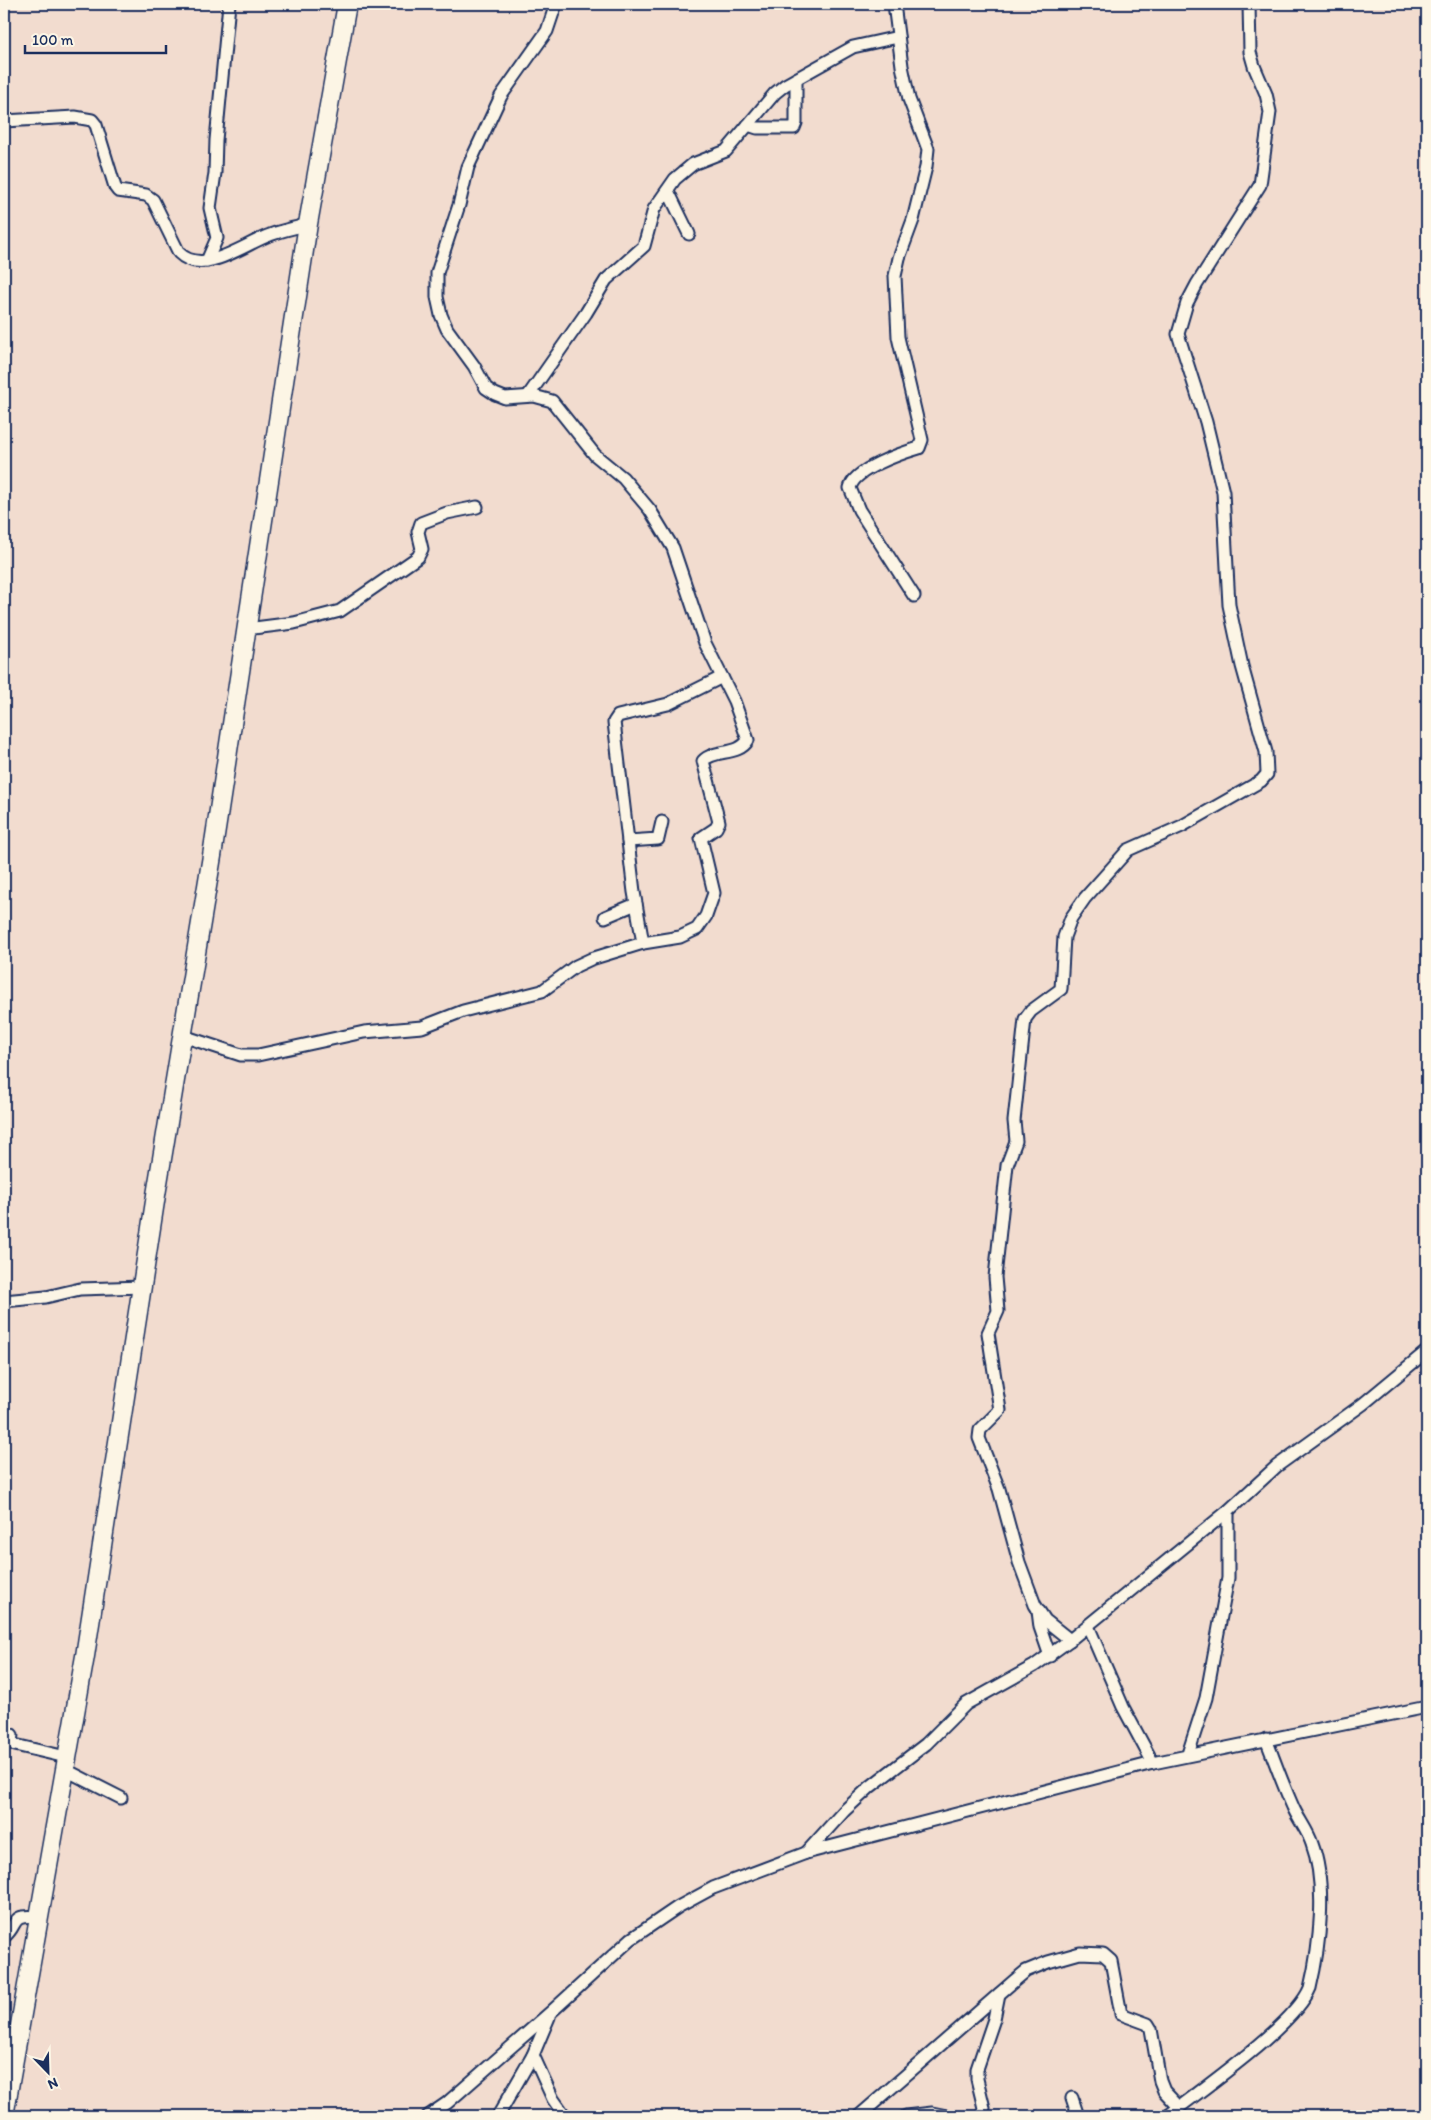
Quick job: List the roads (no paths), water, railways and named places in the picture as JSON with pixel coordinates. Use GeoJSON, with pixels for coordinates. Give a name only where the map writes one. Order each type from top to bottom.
{"type":"FeatureCollection","features":[{"type":"Feature","properties":{"kind":"main road"},"geometry":{"type":"LineString","coordinates":[[4,2116],[85,1656],[308,224],[347,4]]}},
{"type":"Feature","properties":{"kind":"street"},"geometry":{"type":"LineString","coordinates":[[207,261],[217,238],[210,208],[216,169],[216,140],[229,4]]}},
{"type":"Feature","properties":{"kind":"street"},"geometry":{"type":"LineString","coordinates":[[183,1036],[241,1055],[250,1056],[364,1032],[422,1027],[463,1010],[542,991],[576,966],[643,943],[680,937],[693,932],[706,916],[712,900],[714,889],[700,840],[702,836],[716,828],[719,822],[703,761],[708,757],[737,749],[748,740],[722,677],[705,643],[673,548],[650,510],[623,478],[595,455],[552,401],[528,396],[499,396],[484,386],[474,366],[443,322],[437,297],[437,273],[459,205],[468,167],[501,96],[545,35],[556,4]]}},
{"type":"Feature","properties":{"kind":"street"},"geometry":{"type":"LineString","coordinates":[[894,4],[898,37],[911,105],[928,148],[926,167],[914,220],[899,258],[895,276],[898,337],[922,440],[919,448],[896,456],[859,475],[853,480],[850,488],[859,510],[914,596]]}},
{"type":"Feature","properties":{"kind":"street"},"geometry":{"type":"LineString","coordinates":[[1050,1656],[1040,1628],[1038,1611],[1018,1562],[999,1489],[979,1438],[980,1430],[1000,1410],[988,1332],[998,1309],[996,1277],[1007,1165],[1016,1141],[1015,1116],[1025,1019],[1031,1011],[1061,989],[1064,937],[1071,918],[1085,898],[1128,850],[1182,826],[1261,781],[1267,774],[1266,752],[1244,674],[1229,605],[1224,492],[1206,422],[1178,334],[1187,303],[1197,284],[1260,185],[1270,112],[1266,94],[1250,52],[1249,4]]}},
{"type":"Feature","properties":{"kind":"street"},"geometry":{"type":"LineString","coordinates":[[528,396],[586,313],[606,280],[644,246],[654,208],[675,179],[693,164],[726,150],[774,93],[853,47],[898,37]]}},
{"type":"Feature","properties":{"kind":"street"},"geometry":{"type":"LineString","coordinates":[[748,125],[776,129],[792,129],[796,126],[796,79]]}},
{"type":"Feature","properties":{"kind":"street"},"geometry":{"type":"LineString","coordinates":[[4,121],[75,117],[92,120],[96,126],[115,187],[118,191],[150,197],[160,210],[179,253],[185,258],[207,261],[234,253],[270,235],[308,224]]}},
{"type":"Feature","properties":{"kind":"street"},"geometry":{"type":"LineString","coordinates":[[668,191],[689,234]]}},
{"type":"Feature","properties":{"kind":"street"},"geometry":{"type":"LineString","coordinates":[[246,629],[294,623],[346,608],[418,557],[422,549],[418,529],[421,523],[447,513],[477,507]]}},
{"type":"Feature","properties":{"kind":"street"},"geometry":{"type":"LineString","coordinates":[[643,943],[636,904],[614,735],[615,718],[668,704],[722,677]]}},
{"type":"Feature","properties":{"kind":"street"},"geometry":{"type":"LineString","coordinates":[[628,841],[658,839],[662,822]]}},
{"type":"Feature","properties":{"kind":"street"},"geometry":{"type":"LineString","coordinates":[[606,917],[636,904]]}},
{"type":"Feature","properties":{"kind":"street"},"geometry":{"type":"LineString","coordinates":[[4,1301],[46,1298],[86,1288],[143,1287]]}},
{"type":"Feature","properties":{"kind":"street"},"geometry":{"type":"LineString","coordinates":[[806,1853],[844,1811],[870,1787],[926,1744],[966,1704],[1050,1656],[1228,1511],[1277,1466],[1363,1404],[1427,1351]]}},
{"type":"Feature","properties":{"kind":"street"},"geometry":{"type":"LineString","coordinates":[[1188,1754],[1206,1698],[1228,1578],[1228,1511]]}},
{"type":"Feature","properties":{"kind":"street"},"geometry":{"type":"LineString","coordinates":[[1038,1611],[1070,1640]]}},
{"type":"Feature","properties":{"kind":"street"},"geometry":{"type":"LineString","coordinates":[[1088,1626],[1123,1707],[1153,1763]]}},
{"type":"Feature","properties":{"kind":"street"},"geometry":{"type":"LineString","coordinates":[[428,2116],[447,2103],[551,2012],[616,1951],[678,1907],[713,1888],[806,1853],[1188,1754],[1427,1708]]}},
{"type":"Feature","properties":{"kind":"street"},"geometry":{"type":"LineString","coordinates":[[12,1735],[11,1742],[19,1747],[65,1763],[121,1798]]}},
{"type":"Feature","properties":{"kind":"street"},"geometry":{"type":"LineString","coordinates":[[1168,2116],[1222,2074],[1290,2014],[1306,1997],[1313,1975],[1319,1928],[1320,1891],[1315,1855],[1310,1839],[1293,1806],[1266,1739]]}},
{"type":"Feature","properties":{"kind":"street"},"geometry":{"type":"LineString","coordinates":[[4,1937],[10,1932],[14,1921],[19,1918],[38,1917]]}},
{"type":"Feature","properties":{"kind":"street"},"geometry":{"type":"LineString","coordinates":[[859,2116],[1026,1971],[1048,1962],[1080,1954],[1103,1954],[1111,1961],[1121,2014],[1148,2024],[1151,2029],[1160,2080],[1164,2091],[1179,2107]]}},
{"type":"Feature","properties":{"kind":"street"},"geometry":{"type":"LineString","coordinates":[[982,2116],[984,2108],[977,2079],[977,2069],[994,2019],[999,1994]]}},
{"type":"Feature","properties":{"kind":"street"},"geometry":{"type":"LineString","coordinates":[[498,2116],[533,2055],[551,2012]]}},
{"type":"Feature","properties":{"kind":"street"},"geometry":{"type":"LineString","coordinates":[[533,2055],[552,2099],[564,2116]]}},
{"type":"Feature","properties":{"kind":"street"},"geometry":{"type":"LineString","coordinates":[[1072,2098],[1078,2116]]}},
{"type":"Feature","properties":{"kind":"street"},"geometry":{"type":"LineString","coordinates":[[906,2116],[932,2113],[947,2116]]}}]}
